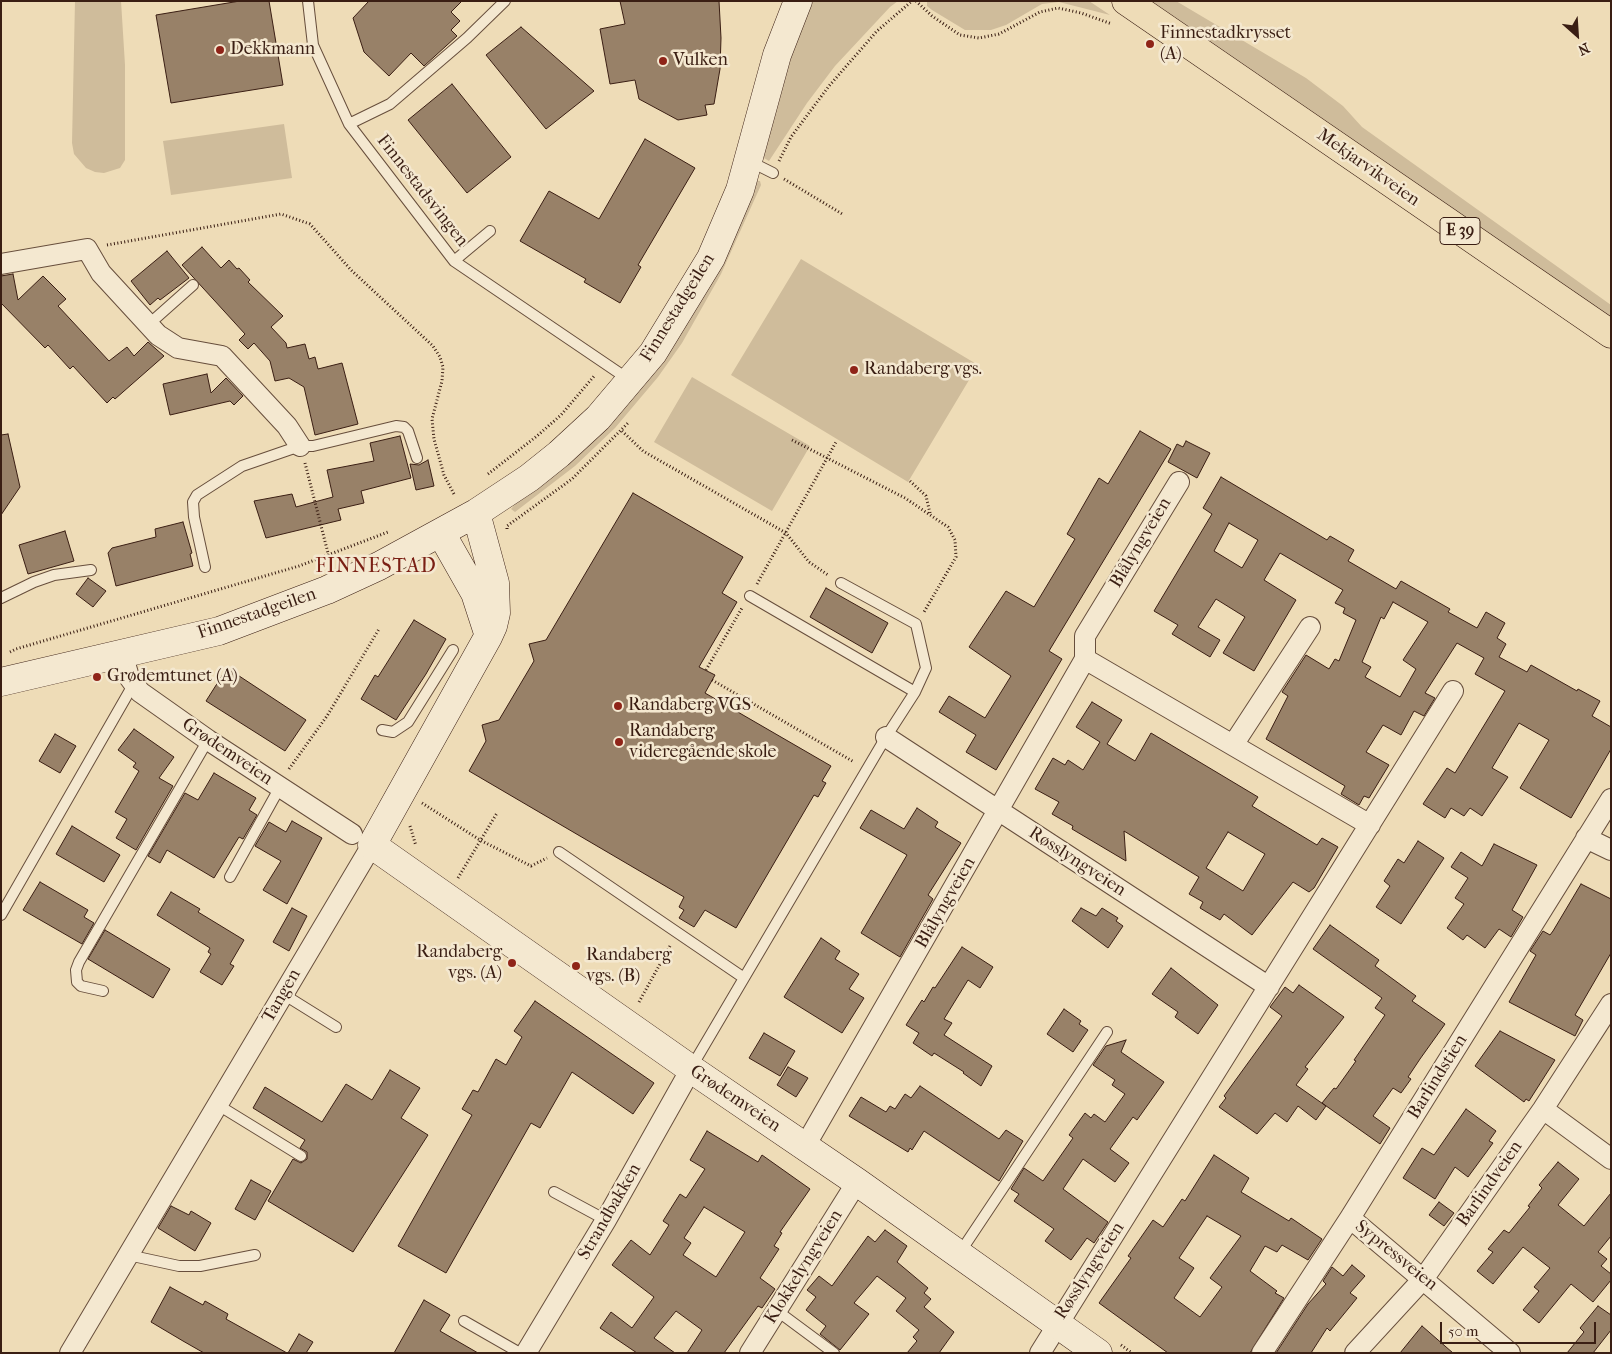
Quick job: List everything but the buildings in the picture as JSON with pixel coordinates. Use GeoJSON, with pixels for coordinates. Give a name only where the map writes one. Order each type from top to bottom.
{"type":"FeatureCollection","features":[{"type":"Feature","properties":{"kind":"highway","name":"Mekjarvikveien"},"geometry":{"type":"LineString","coordinates":[[1126,1],[1611,334]]}},
{"type":"Feature","properties":{"kind":"main road","name":"Finnestadgeilen"},"geometry":{"type":"LineString","coordinates":[[1,682],[219,631],[278,610],[379,566],[441,532],[469,502],[529,478],[559,454],[594,422],[631,381],[672,325],[711,258],[725,228],[748,160],[777,55],[798,1]]}},
{"type":"Feature","properties":{"kind":"main road"},"geometry":{"type":"LineString","coordinates":[[469,502],[490,560],[497,598],[496,612],[488,637]]}},
{"type":"Feature","properties":{"kind":"main road"},"geometry":{"type":"LineString","coordinates":[[441,532],[475,592],[488,637]]}},
{"type":"Feature","properties":{"kind":"main road","name":"Tangen"},"geometry":{"type":"LineString","coordinates":[[362,840],[488,637]]}},
{"type":"Feature","properties":{"kind":"main road","name":"Grødemveien"},"geometry":{"type":"LineString","coordinates":[[362,840],[857,1182],[958,1256],[1057,1322],[1098,1353]]}},
{"type":"Feature","properties":{"kind":"street"},"geometry":{"type":"LineString","coordinates":[[1,264],[87,249],[100,273],[148,325],[169,344],[178,348],[222,356],[287,426],[300,446]]}},
{"type":"Feature","properties":{"kind":"street","name":"Blålyngveien"},"geometry":{"type":"LineString","coordinates":[[805,1146],[1085,659],[1085,636],[1178,482]]}},
{"type":"Feature","properties":{"kind":"street"},"geometry":{"type":"LineString","coordinates":[[1233,745],[1310,627]]}},
{"type":"Feature","properties":{"kind":"street"},"geometry":{"type":"LineString","coordinates":[[122,654],[133,685]]}},
{"type":"Feature","properties":{"kind":"street"},"geometry":{"type":"LineString","coordinates":[[1085,659],[1370,825]]}},
{"type":"Feature","properties":{"kind":"street","name":"Grødemveien"},"geometry":{"type":"LineString","coordinates":[[133,685],[208,740],[362,840]]}},
{"type":"Feature","properties":{"kind":"street","name":"Røsslyngveien"},"geometry":{"type":"LineString","coordinates":[[1040,1353],[1057,1322],[1068,1308],[1453,691]]}},
{"type":"Feature","properties":{"kind":"street","name":"Røsslyngveien"},"geometry":{"type":"LineString","coordinates":[[886,737],[1269,987]]}},
{"type":"Feature","properties":{"kind":"street","name":"Barlindstien"},"geometry":{"type":"LineString","coordinates":[[1262,1353],[1350,1218],[1611,798]]}},
{"type":"Feature","properties":{"kind":"street"},"geometry":{"type":"LineString","coordinates":[[1586,838],[1611,850]]}},
{"type":"Feature","properties":{"kind":"street","name":"Tangen"},"geometry":{"type":"LineString","coordinates":[[70,1353],[284,994],[362,840]]}},
{"type":"Feature","properties":{"kind":"street","name":"Barlindveien"},"geometry":{"type":"LineString","coordinates":[[1354,1353],[1424,1278],[1542,1109],[1611,1004]]}},
{"type":"Feature","properties":{"kind":"street","name":"Strandbakken"},"geometry":{"type":"LineString","coordinates":[[526,1353],[606,1220],[691,1069]]}},
{"type":"Feature","properties":{"kind":"street"},"geometry":{"type":"LineString","coordinates":[[1542,1109],[1611,1159]]}},
{"type":"Feature","properties":{"kind":"street","name":"Klokkelyngveien"},"geometry":{"type":"LineString","coordinates":[[750,1353],[857,1182]]}},
{"type":"Feature","properties":{"kind":"street","name":"Sypressveien"},"geometry":{"type":"LineString","coordinates":[[1350,1218],[1424,1278],[1510,1353]]}},
{"type":"Feature","properties":{"kind":"lane","name":"Finnestadsvingen"},"geometry":{"type":"LineString","coordinates":[[308,1],[313,45],[349,124],[454,261],[631,381]]}},
{"type":"Feature","properties":{"kind":"lane"},"geometry":{"type":"LineString","coordinates":[[349,124],[390,104],[467,38],[505,1]]}},
{"type":"Feature","properties":{"kind":"lane"},"geometry":{"type":"LineString","coordinates":[[748,160],[773,173]]}},
{"type":"Feature","properties":{"kind":"lane"},"geometry":{"type":"LineString","coordinates":[[454,261],[490,231]]}},
{"type":"Feature","properties":{"kind":"lane"},"geometry":{"type":"LineString","coordinates":[[148,325],[193,285]]}},
{"type":"Feature","properties":{"kind":"lane"},"geometry":{"type":"LineString","coordinates":[[205,567],[194,517],[193,502],[197,495],[242,466],[300,446],[313,446],[396,426],[404,427],[408,431],[417,458]]}},
{"type":"Feature","properties":{"kind":"lane"},"geometry":{"type":"LineString","coordinates":[[1,598],[19,588],[47,577],[91,570]]}},
{"type":"Feature","properties":{"kind":"lane"},"geometry":{"type":"LineString","coordinates":[[691,1069],[886,737],[916,692],[926,668],[916,624],[841,583]]}},
{"type":"Feature","properties":{"kind":"lane"},"geometry":{"type":"LineString","coordinates":[[750,596],[916,692]]}},
{"type":"Feature","properties":{"kind":"lane"},"geometry":{"type":"LineString","coordinates":[[382,730],[393,732],[408,722],[453,650]]}},
{"type":"Feature","properties":{"kind":"lane"},"geometry":{"type":"LineString","coordinates":[[1,915],[133,685]]}},
{"type":"Feature","properties":{"kind":"lane"},"geometry":{"type":"LineString","coordinates":[[103,990],[81,986],[77,982],[76,970],[79,962],[208,740]]}},
{"type":"Feature","properties":{"kind":"lane"},"geometry":{"type":"LineString","coordinates":[[230,877],[278,786]]}},
{"type":"Feature","properties":{"kind":"lane"},"geometry":{"type":"LineString","coordinates":[[559,852],[744,978]]}},
{"type":"Feature","properties":{"kind":"lane"},"geometry":{"type":"LineString","coordinates":[[284,994],[336,1027]]}},
{"type":"Feature","properties":{"kind":"lane"},"geometry":{"type":"LineString","coordinates":[[958,1256],[1107,1032]]}},
{"type":"Feature","properties":{"kind":"lane"},"geometry":{"type":"LineString","coordinates":[[218,1105],[301,1156]]}},
{"type":"Feature","properties":{"kind":"lane"},"geometry":{"type":"LineString","coordinates":[[554,1192],[606,1220]]}},
{"type":"Feature","properties":{"kind":"lane"},"geometry":{"type":"LineString","coordinates":[[128,1255],[179,1266],[200,1266],[255,1255]]}},
{"type":"Feature","properties":{"kind":"lane"},"geometry":{"type":"LineString","coordinates":[[776,1310],[834,1353]]}},
{"type":"Feature","properties":{"kind":"lane"},"geometry":{"type":"LineString","coordinates":[[464,1321],[520,1353]]}},
{"type":"Feature","properties":{"kind":"path"},"geometry":{"type":"LineString","coordinates":[[916,1],[932,16],[960,35],[968,37],[978,38],[999,34],[1040,12],[1058,8],[1081,13],[1112,24]]}},
{"type":"Feature","properties":{"kind":"path"},"geometry":{"type":"LineString","coordinates":[[773,173],[844,215]]}},
{"type":"Feature","properties":{"kind":"path"},"geometry":{"type":"LineString","coordinates":[[87,249],[280,214],[310,224],[351,270],[433,346],[440,357],[443,367],[442,381],[432,419],[434,439],[444,474],[456,496],[469,502]]}},
{"type":"Feature","properties":{"kind":"path"},"geometry":{"type":"LineString","coordinates":[[481,479],[537,436],[561,414],[588,383]]}},
{"type":"Feature","properties":{"kind":"path"},"geometry":{"type":"LineString","coordinates":[[622,431],[643,451],[786,533],[809,562],[841,583]]}},
{"type":"Feature","properties":{"kind":"path"},"geometry":{"type":"LineString","coordinates":[[792,440],[930,514],[948,527],[955,540],[956,557],[916,624]]}},
{"type":"Feature","properties":{"kind":"path"},"geometry":{"type":"LineString","coordinates":[[706,670],[786,533],[836,442]]}},
{"type":"Feature","properties":{"kind":"path"},"geometry":{"type":"LineString","coordinates":[[300,446],[329,556]]}},
{"type":"Feature","properties":{"kind":"path"},"geometry":{"type":"LineString","coordinates":[[508,534],[507,526],[572,479]]}},
{"type":"Feature","properties":{"kind":"path"},"geometry":{"type":"LineString","coordinates":[[910,481],[926,496],[930,514]]}},
{"type":"Feature","properties":{"kind":"path"},"geometry":{"type":"LineString","coordinates":[[447,500],[456,496]]}},
{"type":"Feature","properties":{"kind":"path"},"geometry":{"type":"LineString","coordinates":[[10,652],[266,577],[329,556],[392,529]]}},
{"type":"Feature","properties":{"kind":"path"},"geometry":{"type":"LineString","coordinates":[[278,786],[327,716],[379,629]]}},
{"type":"Feature","properties":{"kind":"path"},"geometry":{"type":"LineString","coordinates":[[712,680],[855,763],[864,774]]}},
{"type":"Feature","properties":{"kind":"path"},"geometry":{"type":"LineString","coordinates":[[416,799],[480,840],[531,866],[559,852]]}},
{"type":"Feature","properties":{"kind":"path"},"geometry":{"type":"LineString","coordinates":[[458,878],[497,813]]}},
{"type":"Feature","properties":{"kind":"path"},"geometry":{"type":"LineString","coordinates":[[639,1002],[678,932]]}},
{"type":"Feature","properties":{"kind":"shaded area"},"geometry":{"type":"Polygon","coordinates":[[[75,1],[121,1],[125,65],[125,160],[120,168],[104,173],[86,168],[74,154],[72,143],[75,1]]]}},
{"type":"Feature","properties":{"kind":"shaded area"},"geometry":{"type":"Polygon","coordinates":[[[813,1],[898,1],[890,7],[835,66],[807,103],[769,161],[764,158],[764,151],[789,58],[813,1]]]}},
{"type":"Feature","properties":{"kind":"shaded area"},"geometry":{"type":"Polygon","coordinates":[[[927,1],[1089,1],[1110,15],[1059,2],[1042,4],[1006,25],[991,30],[965,30],[932,10],[927,6],[927,1]]]}},
{"type":"Feature","properties":{"kind":"shaded area"},"geometry":{"type":"Polygon","coordinates":[[[1147,1],[1176,1],[1306,78],[1343,106],[1362,127],[1611,305],[1611,320],[1147,1]]]}},
{"type":"Feature","properties":{"kind":"shaded area"},"geometry":{"type":"Polygon","coordinates":[[[284,124],[292,178],[171,195],[163,141],[284,124]]]}},
{"type":"Feature","properties":{"kind":"shaded area"},"geometry":{"type":"Polygon","coordinates":[[[756,181],[760,181],[761,185],[721,274],[682,343],[658,377],[615,428],[575,466],[515,512],[511,509],[517,502],[567,463],[756,181]]]}},
{"type":"Feature","properties":{"kind":"shaded area","name":"Randaberg vgs."},"geometry":{"type":"Polygon","coordinates":[[[801,259],[978,365],[908,482],[731,375],[801,259]]]}},
{"type":"Feature","properties":{"kind":"shaded area"},"geometry":{"type":"Polygon","coordinates":[[[692,377],[810,446],[772,511],[654,442],[692,377]]]}},
{"type":"Feature","properties":{"kind":"place","name":"Finnestadkrysset (A)"},"geometry":{"type":"Point","coordinates":[1150,44]}},
{"type":"Feature","properties":{"kind":"place","name":"Dekkmann"},"geometry":{"type":"Point","coordinates":[220,50]}},
{"type":"Feature","properties":{"kind":"place","name":"Vulken"},"geometry":{"type":"Point","coordinates":[663,61]}},
{"type":"Feature","properties":{"kind":"place","name":"Randaberg vgs."},"geometry":{"type":"Point","coordinates":[854,370]}},
{"type":"Feature","properties":{"kind":"place","name":"Grødemtunet (A)"},"geometry":{"type":"Point","coordinates":[97,677]}},
{"type":"Feature","properties":{"kind":"place","name":"Randaberg VGS"},"geometry":{"type":"Point","coordinates":[618,706]}},
{"type":"Feature","properties":{"kind":"place","name":"Randaberg videregående skole"},"geometry":{"type":"Point","coordinates":[619,742]}},
{"type":"Feature","properties":{"kind":"place","name":"Randaberg vgs. (A)"},"geometry":{"type":"Point","coordinates":[512,963]}},
{"type":"Feature","properties":{"kind":"place","name":"Randaberg vgs. (B)"},"geometry":{"type":"Point","coordinates":[576,966]}},
{"type":"Feature","properties":{"kind":"district","name":"FINNESTAD"},"geometry":{"type":"Point","coordinates":[376,567]}}]}
